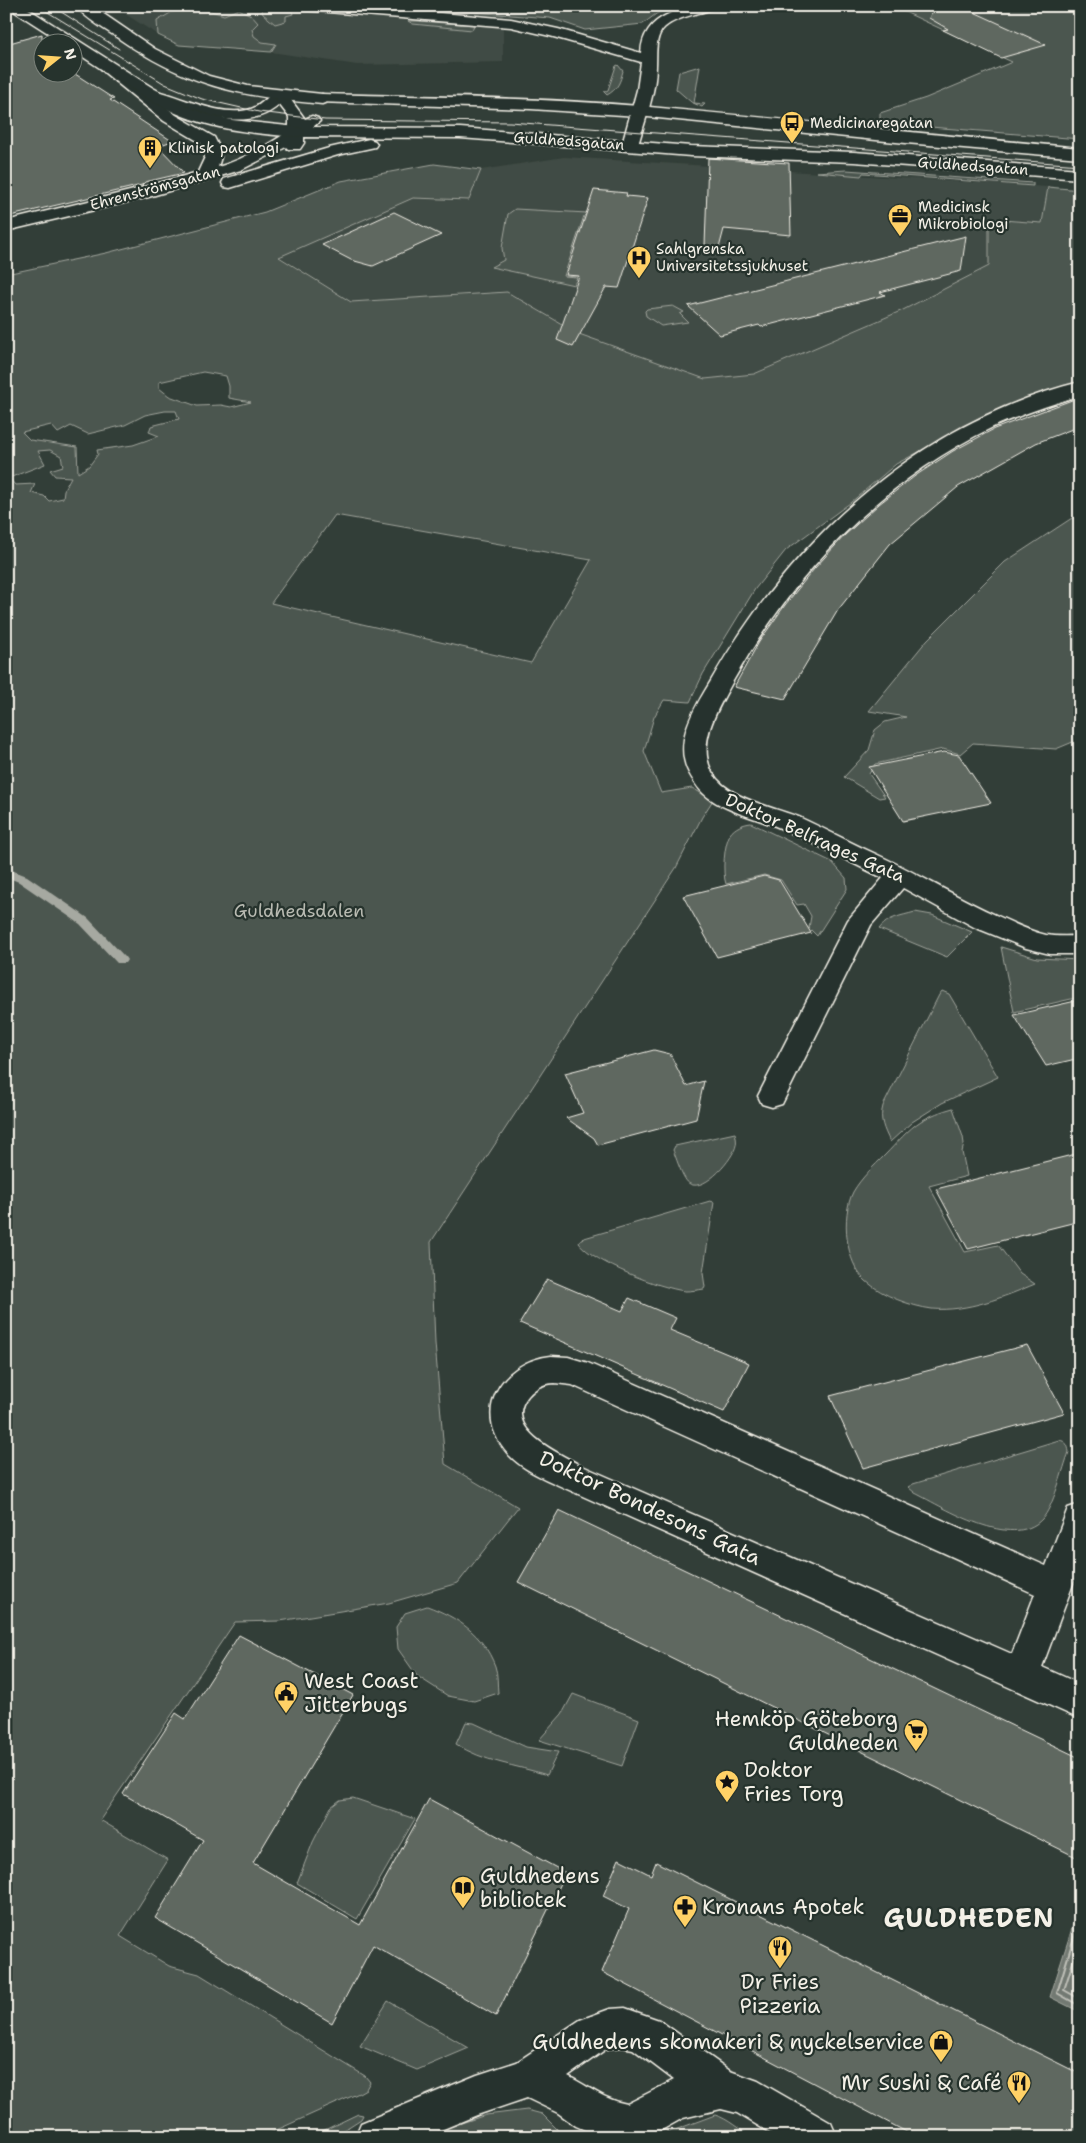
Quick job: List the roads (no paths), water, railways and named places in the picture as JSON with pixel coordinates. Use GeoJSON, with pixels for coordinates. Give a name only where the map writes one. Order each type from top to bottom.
{"type":"FeatureCollection","features":[{"type":"Feature","properties":{"kind":"street"},"geometry":{"type":"LineString","coordinates":[[13,6],[55,32]]}},
{"type":"Feature","properties":{"kind":"street","name":"Guldhedsgatan"},"geometry":{"type":"LineString","coordinates":[[83,6],[108,25],[182,70],[223,85],[280,95],[322,99],[531,104],[638,111],[906,138],[1080,153]]}},
{"type":"Feature","properties":{"kind":"street"},"geometry":{"type":"LineString","coordinates":[[303,6],[354,8],[511,23],[553,32],[649,60]]}},
{"type":"Feature","properties":{"kind":"street"},"geometry":{"type":"LineString","coordinates":[[630,145],[648,77],[651,39],[661,23],[689,11],[707,6]]}},
{"type":"Feature","properties":{"kind":"street"},"geometry":{"type":"LineString","coordinates":[[82,49],[157,96],[194,114],[220,123],[297,132],[297,117],[280,95],[258,112],[246,115],[204,110],[157,96]]}},
{"type":"Feature","properties":{"kind":"street"},"geometry":{"type":"LineString","coordinates":[[82,50],[170,118],[208,140],[213,157],[204,184]]}},
{"type":"Feature","properties":{"kind":"street","name":"Guldhedsgatan"},"geometry":{"type":"LineString","coordinates":[[297,132],[323,114],[348,108],[488,109],[531,104]]}},
{"type":"Feature","properties":{"kind":"street","name":"Guldhedsgatan"},"geometry":{"type":"LineString","coordinates":[[297,132],[460,133],[691,151],[854,158],[1080,174]]}},
{"type":"Feature","properties":{"kind":"street","name":"Ehrenströmsgatan"},"geometry":{"type":"LineString","coordinates":[[6,241],[173,201],[297,132]]}},
{"type":"Feature","properties":{"kind":"street","name":"Ehrenströmsgatan"},"geometry":{"type":"LineString","coordinates":[[6,226],[140,194],[204,184],[382,142],[460,133]]}},
{"type":"Feature","properties":{"kind":"street","name":"Doktor Belfrages Gata"},"geometry":{"type":"LineString","coordinates":[[1080,388],[994,419],[943,447],[873,496],[804,561],[785,583],[728,668],[698,728],[695,754],[697,768],[716,792],[731,800],[791,823],[844,850],[900,875],[996,927],[1048,945],[1080,945]]}},
{"type":"Feature","properties":{"kind":"street"},"geometry":{"type":"LineString","coordinates":[[772,1096],[861,920],[900,875]]}},
{"type":"Feature","properties":{"kind":"street","name":"Doktor Bondesons Gata"},"geometry":{"type":"LineString","coordinates":[[1056,1586],[577,1373],[560,1369],[531,1375],[520,1383],[511,1394],[507,1404],[505,1417],[508,1428],[520,1444],[537,1458],[569,1475],[1022,1674],[1080,1702]]}},
{"type":"Feature","properties":{"kind":"street"},"geometry":{"type":"LineString","coordinates":[[1022,1674],[1080,1519]]}},
{"type":"Feature","properties":{"kind":"street"},"geometry":{"type":"LineString","coordinates":[[375,2137],[441,2109],[528,2078],[565,2055],[584,2039],[618,2027],[632,2028],[645,2034],[721,2089],[744,2095],[817,2137]]}},
{"type":"Feature","properties":{"kind":"street"},"geometry":{"type":"LineString","coordinates":[[528,2078],[572,2099],[590,2112],[614,2122],[627,2124],[641,2120],[676,2100],[721,2089]]}},
{"type":"Feature","properties":{"kind":"water"},"geometry":{"type":"Polygon","coordinates":[[[1075,1919],[1080,1921],[1080,2012],[1050,1997],[1075,1919]]]}},
{"type":"Feature","properties":{"kind":"waterway"},"geometry":{"type":"LineString","coordinates":[[6,872],[23,879],[84,921],[121,960]]}},
{"type":"Feature","properties":{"kind":"tram line"},"geometry":{"type":"LineString","coordinates":[[38,6],[165,84],[202,99],[259,112],[325,120],[510,122],[1080,165]]}},
{"type":"Feature","properties":{"kind":"tram line"},"geometry":{"type":"LineString","coordinates":[[52,6],[119,49]]}},
{"type":"Feature","properties":{"kind":"place","name":"Medicinaregatan"},"geometry":{"type":"Point","coordinates":[792,144]}},
{"type":"Feature","properties":{"kind":"place","name":"Klinisk patologi"},"geometry":{"type":"Point","coordinates":[150,169]}},
{"type":"Feature","properties":{"kind":"place","name":"Medicinsk Mikrobiologi"},"geometry":{"type":"Point","coordinates":[900,237]}},
{"type":"Feature","properties":{"kind":"place","name":"Sahlgrenska Universitetssjukhuset"},"geometry":{"type":"Point","coordinates":[639,279]}},
{"type":"Feature","properties":{"kind":"place","name":"West Coast Jitterbugs"},"geometry":{"type":"Point","coordinates":[286,1714]}},
{"type":"Feature","properties":{"kind":"place","name":"Hemköp Göteborg Guldheden"},"geometry":{"type":"Point","coordinates":[916,1752]}},
{"type":"Feature","properties":{"kind":"place","name":"Doktor Fries Torg"},"geometry":{"type":"Point","coordinates":[727,1803]}},
{"type":"Feature","properties":{"kind":"place","name":"Guldhedens bibliotek"},"geometry":{"type":"Point","coordinates":[463,1909]}},
{"type":"Feature","properties":{"kind":"place","name":"Kronans Apotek"},"geometry":{"type":"Point","coordinates":[685,1928]}},
{"type":"Feature","properties":{"kind":"place","name":"Dr Fries Pizzeria"},"geometry":{"type":"Point","coordinates":[780,1969]}},
{"type":"Feature","properties":{"kind":"place","name":"Guldhedens skomakeri & nyckelservice"},"geometry":{"type":"Point","coordinates":[941,2063]}},
{"type":"Feature","properties":{"kind":"place","name":"Mr Sushi & Café"},"geometry":{"type":"Point","coordinates":[1019,2104]}},
{"type":"Feature","properties":{"kind":"district","name":"GULDHEDEN"},"geometry":{"type":"Point","coordinates":[969,1917]}},
{"type":"Feature","properties":{"kind":"park label","name":"Guldhedsdalen"},"geometry":{"type":"Point","coordinates":[299,911]}}]}
